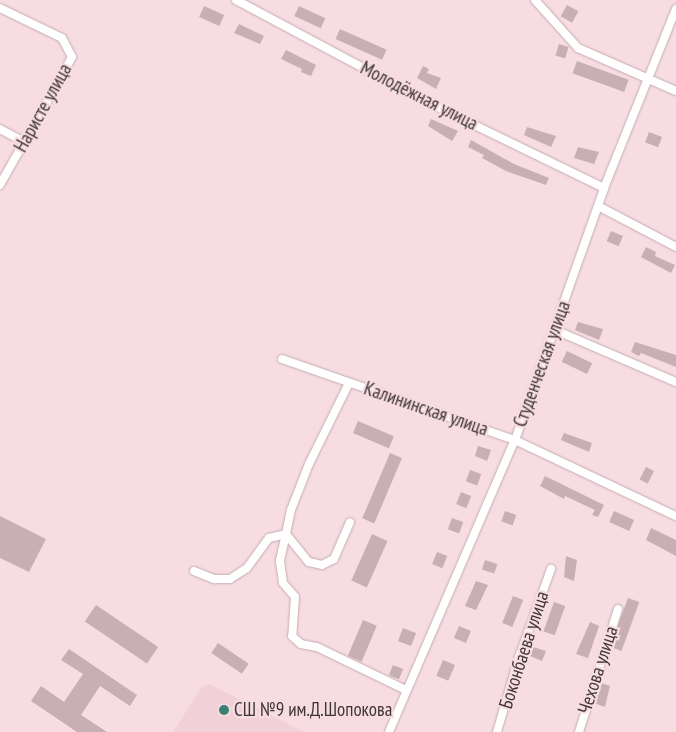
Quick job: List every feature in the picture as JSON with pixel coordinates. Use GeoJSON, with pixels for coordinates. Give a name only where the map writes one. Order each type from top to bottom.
{"type":"FeatureCollection","features":[{"type":"Feature","properties":{"kind":"street","name":"Молодёжная улица"},"geometry":{"type":"LineString","coordinates":[[236,0],[415,95],[604,188]]}},
{"type":"Feature","properties":{"kind":"street"},"geometry":{"type":"LineString","coordinates":[[535,0],[578,48],[626,70],[648,77],[676,91]]}},
{"type":"Feature","properties":{"kind":"street","name":"Наристе улица"},"geometry":{"type":"LineString","coordinates":[[0,8],[62,38],[72,57],[0,185]]}},
{"type":"Feature","properties":{"kind":"street","name":"Студенческая улица"},"geometry":{"type":"LineString","coordinates":[[390,729],[515,440],[604,188],[676,8]]}},
{"type":"Feature","properties":{"kind":"street"},"geometry":{"type":"LineString","coordinates":[[0,129],[24,142]]}},
{"type":"Feature","properties":{"kind":"street"},"geometry":{"type":"LineString","coordinates":[[598,206],[676,247]]}},
{"type":"Feature","properties":{"kind":"street"},"geometry":{"type":"LineString","coordinates":[[555,330],[676,382]]}},
{"type":"Feature","properties":{"kind":"street","name":"Калининская улица"},"geometry":{"type":"LineString","coordinates":[[282,359],[515,440],[676,516]]}},
{"type":"Feature","properties":{"kind":"street"},"geometry":{"type":"LineString","coordinates":[[349,383],[309,464],[290,510],[280,561],[283,583],[295,597],[292,636],[302,644],[317,647],[406,690]]}},
{"type":"Feature","properties":{"kind":"street"},"geometry":{"type":"LineString","coordinates":[[286,534],[309,562],[322,565],[334,559],[350,522]]}},
{"type":"Feature","properties":{"kind":"street"},"geometry":{"type":"LineString","coordinates":[[194,571],[214,579],[230,579],[247,568],[269,538],[286,534]]}},
{"type":"Feature","properties":{"kind":"street","name":"Боконбаева улица"},"geometry":{"type":"LineString","coordinates":[[497,732],[519,657],[551,569]]}},
{"type":"Feature","properties":{"kind":"street","name":"Чехова улица"},"geometry":{"type":"LineString","coordinates":[[579,732],[618,609]]}},
{"type":"Feature","properties":{"kind":"shaded area","name":"СШ №9 им.Д.Шопокова"},"geometry":{"type":"Polygon","coordinates":[[[209,684],[304,732],[173,732],[201,688],[209,684]]]}},
{"type":"Feature","properties":{"kind":"building"},"geometry":{"type":"Polygon","coordinates":[[[567,5],[578,11],[572,23],[561,16],[567,5]]]}},
{"type":"Feature","properties":{"kind":"building"},"geometry":{"type":"Polygon","coordinates":[[[204,6],[224,15],[219,26],[199,17],[204,6]]]}},
{"type":"Feature","properties":{"kind":"building"},"geometry":{"type":"Polygon","coordinates":[[[299,6],[325,18],[321,28],[294,16],[299,6]]]}},
{"type":"Feature","properties":{"kind":"building"},"geometry":{"type":"Polygon","coordinates":[[[239,24],[264,36],[260,44],[234,33],[239,24]]]}},
{"type":"Feature","properties":{"kind":"building"},"geometry":{"type":"Polygon","coordinates":[[[340,29],[387,50],[382,60],[336,39],[340,29]]]}},
{"type":"Feature","properties":{"kind":"building"},"geometry":{"type":"Polygon","coordinates":[[[559,44],[569,47],[565,58],[555,55],[559,44]]]}},
{"type":"Feature","properties":{"kind":"building"},"geometry":{"type":"Polygon","coordinates":[[[286,50],[316,65],[311,76],[301,72],[302,69],[281,59],[286,50]]]}},
{"type":"Feature","properties":{"kind":"building"},"geometry":{"type":"Polygon","coordinates":[[[577,61],[629,80],[624,92],[573,73],[577,61]]]}},
{"type":"Feature","properties":{"kind":"building"},"geometry":{"type":"Polygon","coordinates":[[[423,66],[429,69],[427,73],[441,78],[436,89],[417,78],[423,66]]]}},
{"type":"Feature","properties":{"kind":"building"},"geometry":{"type":"Polygon","coordinates":[[[431,119],[458,131],[452,141],[428,126],[431,119]]]}},
{"type":"Feature","properties":{"kind":"building"},"geometry":{"type":"Polygon","coordinates":[[[527,127],[556,136],[551,147],[524,135],[527,127]]]}},
{"type":"Feature","properties":{"kind":"building"},"geometry":{"type":"Polygon","coordinates":[[[649,132],[662,137],[658,147],[645,142],[649,132]]]}},
{"type":"Feature","properties":{"kind":"building"},"geometry":{"type":"Polygon","coordinates":[[[471,140],[514,164],[549,178],[546,185],[506,171],[482,158],[484,155],[468,147],[471,140]]]}},
{"type":"Feature","properties":{"kind":"building"},"geometry":{"type":"Polygon","coordinates":[[[578,147],[599,152],[594,164],[574,158],[578,147]]]}},
{"type":"Feature","properties":{"kind":"building"},"geometry":{"type":"Polygon","coordinates":[[[611,231],[623,236],[619,246],[607,241],[611,231]]]}},
{"type":"Feature","properties":{"kind":"building"},"geometry":{"type":"Polygon","coordinates":[[[646,247],[656,252],[655,256],[675,265],[671,273],[641,257],[646,247]]]}},
{"type":"Feature","properties":{"kind":"building"},"geometry":{"type":"Polygon","coordinates":[[[578,322],[603,329],[599,340],[575,330],[578,322]]]}},
{"type":"Feature","properties":{"kind":"building"},"geometry":{"type":"Polygon","coordinates":[[[635,342],[676,355],[676,367],[641,353],[639,356],[631,352],[635,342]]]}},
{"type":"Feature","properties":{"kind":"building"},"geometry":{"type":"Polygon","coordinates":[[[567,351],[592,363],[587,374],[562,362],[567,351]]]}},
{"type":"Feature","properties":{"kind":"building"},"geometry":{"type":"Polygon","coordinates":[[[358,421],[394,436],[389,448],[353,433],[358,421]]]}},
{"type":"Feature","properties":{"kind":"building"},"geometry":{"type":"Polygon","coordinates":[[[564,433],[592,443],[589,452],[561,440],[564,433]]]}},
{"type":"Feature","properties":{"kind":"building"},"geometry":{"type":"Polygon","coordinates":[[[478,446],[491,450],[487,461],[475,456],[478,446]]]}},
{"type":"Feature","properties":{"kind":"building"},"geometry":{"type":"Polygon","coordinates":[[[390,453],[402,458],[374,523],[362,518],[390,453]]]}},
{"type":"Feature","properties":{"kind":"building"},"geometry":{"type":"Polygon","coordinates":[[[646,467],[654,471],[648,484],[640,479],[646,467]]]}},
{"type":"Feature","properties":{"kind":"building"},"geometry":{"type":"Polygon","coordinates":[[[470,470],[481,474],[477,485],[466,481],[470,470]]]}},
{"type":"Feature","properties":{"kind":"building"},"geometry":{"type":"Polygon","coordinates":[[[545,476],[604,505],[598,517],[592,515],[595,510],[565,496],[564,499],[540,486],[545,476]]]}},
{"type":"Feature","properties":{"kind":"building"},"geometry":{"type":"Polygon","coordinates":[[[461,492],[471,496],[466,508],[456,504],[461,492]]]}},
{"type":"Feature","properties":{"kind":"building"},"geometry":{"type":"Polygon","coordinates":[[[505,511],[516,515],[513,525],[501,521],[505,511]]]}},
{"type":"Feature","properties":{"kind":"building"},"geometry":{"type":"Polygon","coordinates":[[[614,511],[634,520],[629,531],[609,522],[614,511]]]}},
{"type":"Feature","properties":{"kind":"building"},"geometry":{"type":"Polygon","coordinates":[[[0,516],[46,539],[29,572],[0,558],[0,516]]]}},
{"type":"Feature","properties":{"kind":"building"},"geometry":{"type":"Polygon","coordinates":[[[452,518],[463,522],[459,533],[448,529],[452,518]]]}},
{"type":"Feature","properties":{"kind":"building"},"geometry":{"type":"Polygon","coordinates":[[[651,528],[676,540],[676,556],[646,540],[651,528]]]}},
{"type":"Feature","properties":{"kind":"building"},"geometry":{"type":"Polygon","coordinates":[[[372,534],[388,541],[367,588],[351,581],[372,534]]]}},
{"type":"Feature","properties":{"kind":"building"},"geometry":{"type":"Polygon","coordinates":[[[437,552],[447,556],[442,568],[432,564],[437,552]]]}},
{"type":"Feature","properties":{"kind":"building"},"geometry":{"type":"Polygon","coordinates":[[[566,556],[577,560],[574,581],[564,577],[566,556]]]}},
{"type":"Feature","properties":{"kind":"building"},"geometry":{"type":"Polygon","coordinates":[[[485,560],[497,564],[494,574],[482,570],[485,560]]]}},
{"type":"Feature","properties":{"kind":"building"},"geometry":{"type":"Polygon","coordinates":[[[476,581],[488,585],[476,610],[465,606],[476,581]]]}},
{"type":"Feature","properties":{"kind":"building"},"geometry":{"type":"Polygon","coordinates":[[[513,596],[523,600],[512,627],[502,623],[513,596]]]}},
{"type":"Feature","properties":{"kind":"building"},"geometry":{"type":"Polygon","coordinates":[[[628,598],[639,602],[621,651],[610,647],[628,598]]]}},
{"type":"Feature","properties":{"kind":"building"},"geometry":{"type":"Polygon","coordinates":[[[554,602],[565,606],[555,635],[543,631],[554,602]]]}},
{"type":"Feature","properties":{"kind":"building"},"geometry":{"type":"Polygon","coordinates":[[[96,605],[158,647],[147,664],[85,622],[96,605]]]}},
{"type":"Feature","properties":{"kind":"building"},"geometry":{"type":"Polygon","coordinates":[[[363,620],[377,626],[362,662],[348,656],[363,620]]]}},
{"type":"Feature","properties":{"kind":"building"},"geometry":{"type":"Polygon","coordinates":[[[590,622],[599,626],[588,658],[576,654],[590,622]]]}},
{"type":"Feature","properties":{"kind":"building"},"geometry":{"type":"Polygon","coordinates":[[[459,626],[471,631],[466,643],[454,638],[459,626]]]}},
{"type":"Feature","properties":{"kind":"building"},"geometry":{"type":"Polygon","coordinates":[[[403,628],[416,633],[411,646],[398,641],[403,628]]]}},
{"type":"Feature","properties":{"kind":"building"},"geometry":{"type":"Polygon","coordinates":[[[218,643],[249,664],[242,674],[211,653],[218,643]]]}},
{"type":"Feature","properties":{"kind":"building"},"geometry":{"type":"Polygon","coordinates":[[[533,647],[546,651],[542,661],[530,656],[533,647]]]}},
{"type":"Feature","properties":{"kind":"building"},"geometry":{"type":"Polygon","coordinates":[[[69,649],[137,695],[130,706],[100,686],[81,715],[107,732],[77,732],[31,701],[41,686],[64,702],[83,674],[61,660],[69,649]]]}},
{"type":"Feature","properties":{"kind":"building"},"geometry":{"type":"Polygon","coordinates":[[[443,660],[455,665],[448,681],[436,676],[443,660]]]}},
{"type":"Feature","properties":{"kind":"building"},"geometry":{"type":"Polygon","coordinates":[[[393,665],[403,669],[399,679],[389,675],[393,665]]]}},
{"type":"Feature","properties":{"kind":"building"},"geometry":{"type":"Polygon","coordinates":[[[601,683],[610,686],[605,707],[594,703],[601,683]]]}},
{"type":"Feature","properties":{"kind":"place","name":"СШ №9 им.Д.Шопокова"},"geometry":{"type":"Point","coordinates":[224,710]}}]}
